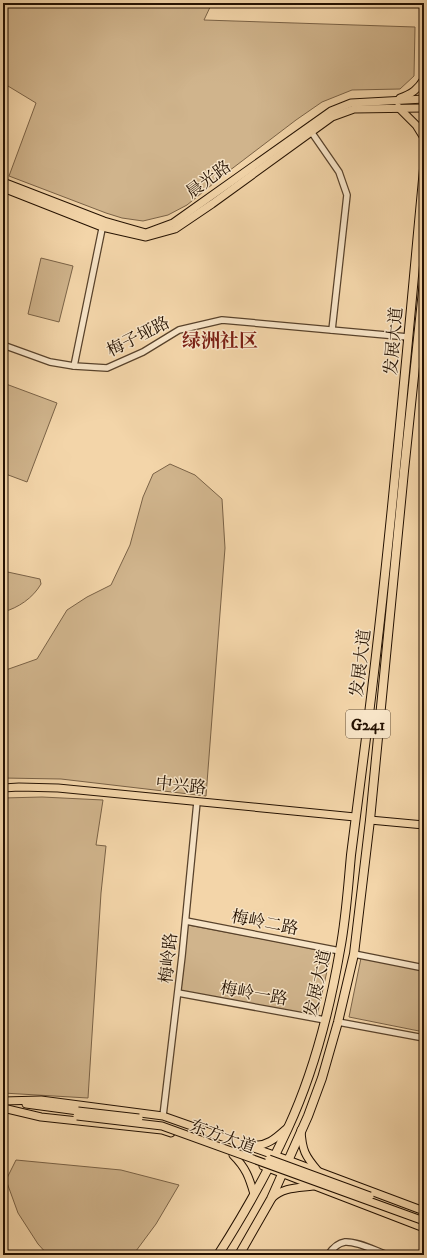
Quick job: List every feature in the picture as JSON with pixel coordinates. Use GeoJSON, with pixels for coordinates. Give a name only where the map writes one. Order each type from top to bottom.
{"type":"FeatureCollection","features":[{"type":"Feature","properties":{"kind":"highway","name":"发展大道"},"geometry":{"type":"LineString","coordinates":[[218,1255],[269,1168],[289,1126],[308,1074],[325,1020],[340,951],[345,920],[392,521],[424,169]]}},
{"type":"Feature","properties":{"kind":"highway","name":"发展大道"},"geometry":{"type":"LineString","coordinates":[[239,1255],[271,1199],[302,1130],[322,1078],[338,1022],[354,954],[370,820],[403,479],[421,339],[424,281]]}},
{"type":"Feature","properties":{"kind":"main road"},"geometry":{"type":"LineString","coordinates":[[394,100],[412,93],[420,87],[424,79]]}},
{"type":"Feature","properties":{"kind":"main road","name":"晨光路"},"geometry":{"type":"LineString","coordinates":[[3,188],[103,224],[146,237],[175,229],[212,204],[331,111],[351,103],[424,99]]}},
{"type":"Feature","properties":{"kind":"main road"},"geometry":{"type":"LineString","coordinates":[[398,108],[416,125],[424,138]]}},
{"type":"Feature","properties":{"kind":"main road","name":"晨光路"},"geometry":{"type":"LineString","coordinates":[[309,129],[332,117],[354,109],[424,108]]}},
{"type":"Feature","properties":{"kind":"main road","name":"晨光路"},"geometry":{"type":"LineString","coordinates":[[3,182],[103,224]]}},
{"type":"Feature","properties":{"kind":"main road","name":"中兴路"},"geometry":{"type":"LineString","coordinates":[[3,788],[58,788],[356,818]]}},
{"type":"Feature","properties":{"kind":"main road"},"geometry":{"type":"LineString","coordinates":[[370,820],[424,825]]}},
{"type":"Feature","properties":{"kind":"main road","name":"东方大道"},"geometry":{"type":"LineString","coordinates":[[3,1101],[41,1100],[163,1116],[288,1160],[424,1211]]}},
{"type":"Feature","properties":{"kind":"main road"},"geometry":{"type":"LineString","coordinates":[[3,1101],[163,1121],[302,1170],[424,1216]]}},
{"type":"Feature","properties":{"kind":"main road"},"geometry":{"type":"LineString","coordinates":[[3,1108],[162,1126],[424,1221]]}},
{"type":"Feature","properties":{"kind":"main road","name":"东方大道"},"geometry":{"type":"LineString","coordinates":[[3,1108],[41,1117],[162,1130],[269,1168],[424,1228]]}},
{"type":"Feature","properties":{"kind":"main road"},"geometry":{"type":"LineString","coordinates":[[242,1144],[258,1146],[269,1143],[289,1126]]}},
{"type":"Feature","properties":{"kind":"main road"},"geometry":{"type":"LineString","coordinates":[[302,1130],[302,1146],[310,1162],[318,1172]]}},
{"type":"Feature","properties":{"kind":"main road"},"geometry":{"type":"LineString","coordinates":[[233,1155],[243,1165],[247,1172],[254,1194]]}},
{"type":"Feature","properties":{"kind":"main road"},"geometry":{"type":"LineString","coordinates":[[271,1199],[277,1193],[291,1188],[314,1186]]}},
{"type":"Feature","properties":{"kind":"street"},"geometry":{"type":"LineString","coordinates":[[309,129],[340,172],[347,195],[332,330]]}},
{"type":"Feature","properties":{"kind":"street"},"geometry":{"type":"LineString","coordinates":[[74,366],[103,224]]}},
{"type":"Feature","properties":{"kind":"street","name":"梅子垭路"},"geometry":{"type":"LineString","coordinates":[[3,345],[50,362],[74,366],[107,368],[143,352],[179,330],[222,320],[408,337]]}},
{"type":"Feature","properties":{"kind":"street","name":"梅岭路"},"geometry":{"type":"LineString","coordinates":[[163,1116],[186,921],[197,802]]}},
{"type":"Feature","properties":{"kind":"street","name":"梅岭二路"},"geometry":{"type":"LineString","coordinates":[[186,921],[340,951]]}},
{"type":"Feature","properties":{"kind":"street"},"geometry":{"type":"LineString","coordinates":[[354,954],[424,968]]}},
{"type":"Feature","properties":{"kind":"street","name":"梅岭一路"},"geometry":{"type":"LineString","coordinates":[[178,993],[325,1020]]}},
{"type":"Feature","properties":{"kind":"street"},"geometry":{"type":"LineString","coordinates":[[338,1022],[424,1038]]}},
{"type":"Feature","properties":{"kind":"street"},"geometry":{"type":"LineString","coordinates":[[328,1255],[338,1244],[346,1242],[388,1255]]}},
{"type":"Feature","properties":{"kind":"shaded area"},"geometry":{"type":"Polygon","coordinates":[[[3,3],[212,3],[204,20],[415,27],[414,76],[400,89],[352,90],[322,102],[225,174],[187,205],[168,215],[143,221],[122,218],[9,176],[36,103],[3,83],[3,3]]]}},
{"type":"Feature","properties":{"kind":"shaded area"},"geometry":{"type":"Polygon","coordinates":[[[41,258],[73,266],[59,322],[28,314],[41,258]]]}},
{"type":"Feature","properties":{"kind":"shaded area"},"geometry":{"type":"Polygon","coordinates":[[[6,384],[57,403],[27,482],[3,473],[3,392],[6,384]]]}},
{"type":"Feature","properties":{"kind":"shaded area"},"geometry":{"type":"Polygon","coordinates":[[[170,464],[195,475],[222,499],[225,548],[206,796],[61,779],[3,778],[3,671],[37,659],[67,610],[87,597],[111,585],[130,545],[143,497],[153,474],[170,464]]]}},
{"type":"Feature","properties":{"kind":"shaded area"},"geometry":{"type":"Polygon","coordinates":[[[3,571],[40,579],[41,584],[34,594],[25,602],[3,612],[3,571]]]}},
{"type":"Feature","properties":{"kind":"shaded area"},"geometry":{"type":"Polygon","coordinates":[[[42,797],[103,800],[96,845],[106,846],[101,893],[88,1098],[3,1093],[3,798],[42,797]]]}},
{"type":"Feature","properties":{"kind":"shaded area"},"geometry":{"type":"Polygon","coordinates":[[[188,925],[331,953],[317,1016],[181,991],[188,925]]]}},
{"type":"Feature","properties":{"kind":"shaded area"},"geometry":{"type":"Polygon","coordinates":[[[361,958],[424,971],[424,1032],[349,1017],[361,958]]]}},
{"type":"Feature","properties":{"kind":"shaded area"},"geometry":{"type":"Polygon","coordinates":[[[16,1160],[121,1170],[179,1185],[156,1224],[133,1255],[48,1255],[38,1244],[18,1213],[6,1180],[16,1160]]]}},
{"type":"Feature","properties":{"kind":"district","name":"绿洲社区"},"geometry":{"type":"Point","coordinates":[220,340]}}]}
